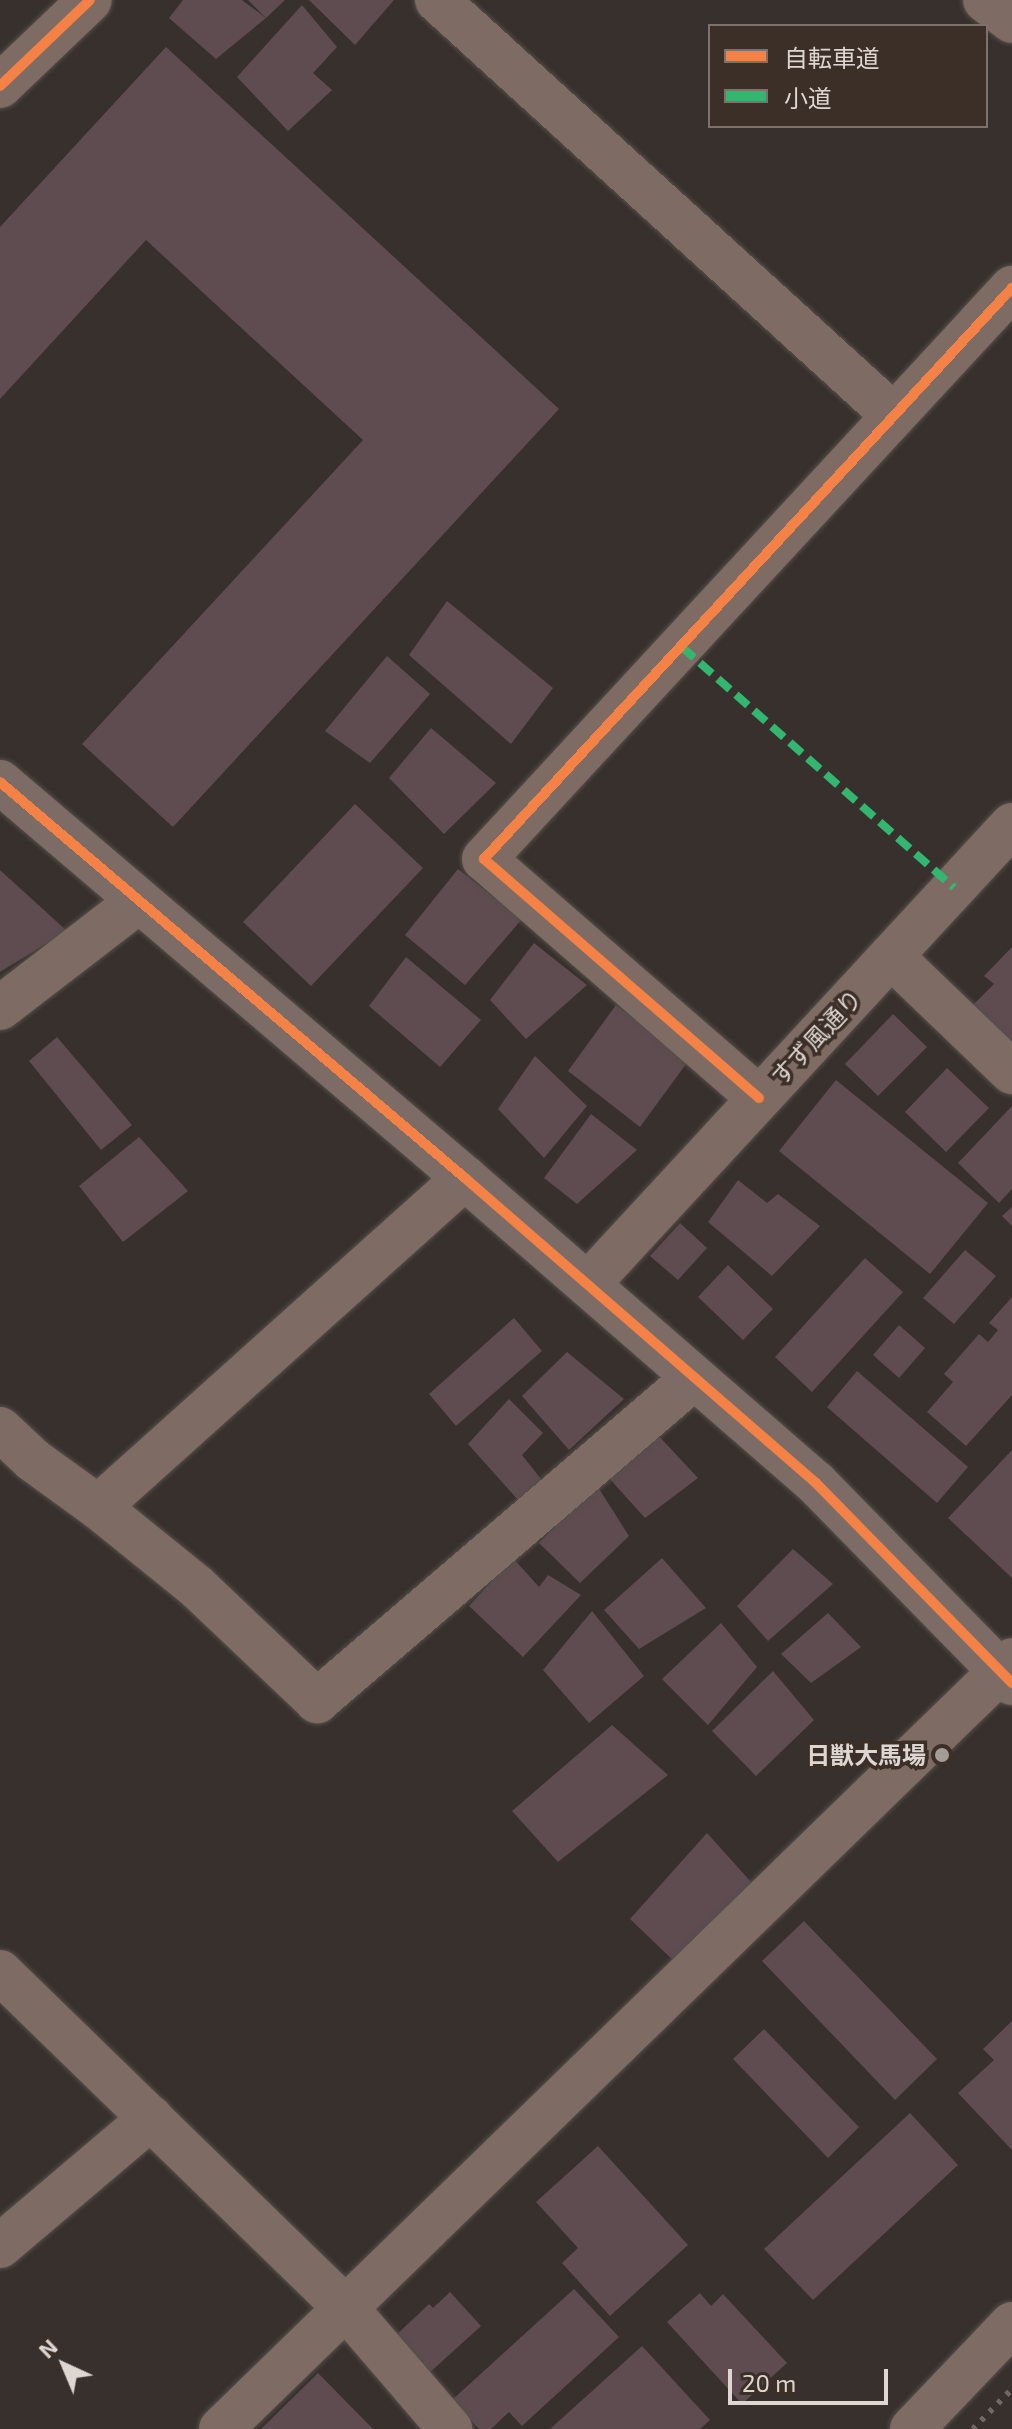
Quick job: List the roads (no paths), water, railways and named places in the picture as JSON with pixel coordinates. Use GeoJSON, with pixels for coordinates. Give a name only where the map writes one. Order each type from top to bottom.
{"type":"FeatureCollection","features":[{"type":"Feature","properties":{"kind":"main road"},"geometry":{"type":"LineString","coordinates":[[0,782],[465,1178],[816,1483],[1009,1672]]}},
{"type":"Feature","properties":{"kind":"street"},"geometry":{"type":"LineString","coordinates":[[0,86],[90,0]]}},
{"type":"Feature","properties":{"kind":"street"},"geometry":{"type":"LineString","coordinates":[[437,0],[893,415]]}},
{"type":"Feature","properties":{"kind":"street"},"geometry":{"type":"LineString","coordinates":[[985,0],[1012,21]]}},
{"type":"Feature","properties":{"kind":"street"},"geometry":{"type":"LineString","coordinates":[[759,1098],[484,859],[1012,288]]}},
{"type":"Feature","properties":{"kind":"street","name":"すず風通り"},"geometry":{"type":"LineString","coordinates":[[588,1284],[1012,825]]}},
{"type":"Feature","properties":{"kind":"street"},"geometry":{"type":"LineString","coordinates":[[0,1008],[139,901]]}},
{"type":"Feature","properties":{"kind":"street"},"geometry":{"type":"LineString","coordinates":[[891,956],[1012,1072]]}},
{"type":"Feature","properties":{"kind":"street"},"geometry":{"type":"LineString","coordinates":[[98,1507],[465,1178]]}},
{"type":"Feature","properties":{"kind":"street"},"geometry":{"type":"LineString","coordinates":[[0,1429],[33,1460],[98,1507],[197,1587],[317,1701],[694,1378]]}},
{"type":"Feature","properties":{"kind":"street"},"geometry":{"type":"LineString","coordinates":[[221,2429],[1009,1672]]}},
{"type":"Feature","properties":{"kind":"street"},"geometry":{"type":"LineString","coordinates":[[0,1972],[346,2308],[450,2429]]}},
{"type":"Feature","properties":{"kind":"street"},"geometry":{"type":"LineString","coordinates":[[0,2246],[151,2118]]}},
{"type":"Feature","properties":{"kind":"street"},"geometry":{"type":"LineString","coordinates":[[912,2429],[1012,2324]]}},
{"type":"Feature","properties":{"kind":"railway"},"geometry":{"type":"LineString","coordinates":[[973,2429],[1012,2389]]}},
{"type":"Feature","properties":{"kind":"place","name":"日獣大馬場"},"geometry":{"type":"Point","coordinates":[942,1755]}}]}
